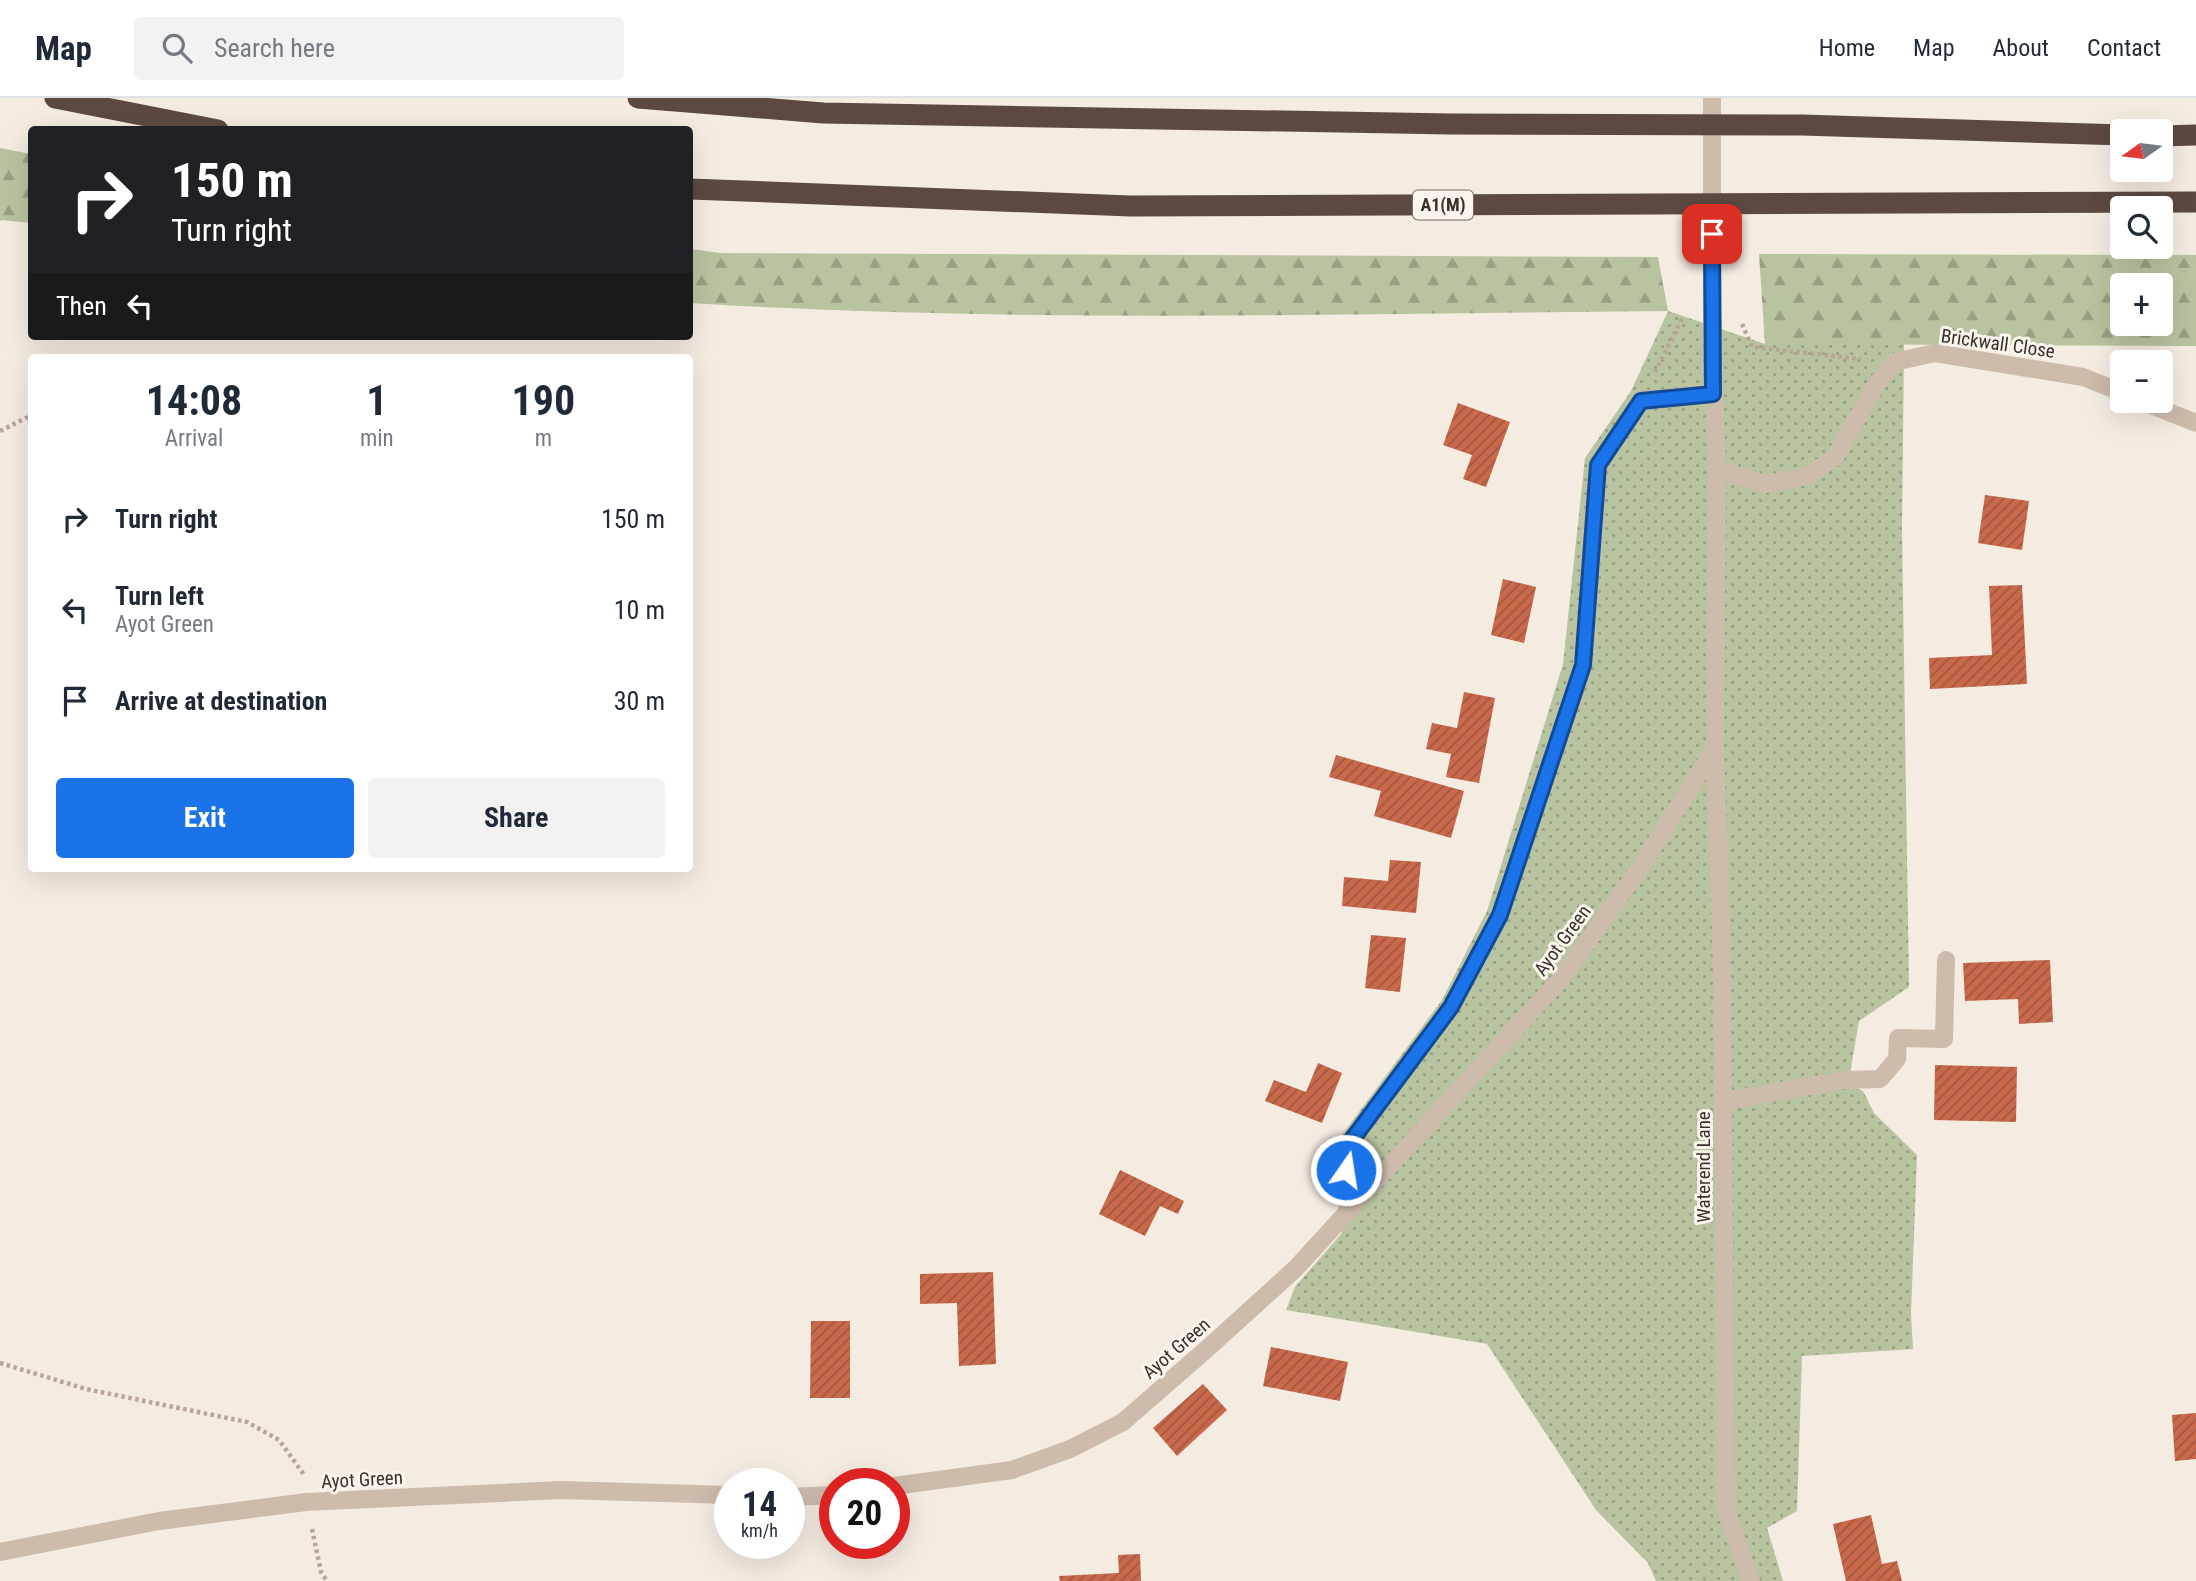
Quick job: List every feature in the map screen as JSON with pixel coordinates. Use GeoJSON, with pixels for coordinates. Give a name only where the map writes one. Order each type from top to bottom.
{"type":"FeatureCollection","features":[{"type":"Feature","properties":{"kind":"highway"},"geometry":{"type":"LineString","coordinates":[[55,98],[198,126]]}},
{"type":"Feature","properties":{"kind":"highway"},"geometry":{"type":"LineString","coordinates":[[638,98],[837,114],[1464,124],[1802,125],[2110,135]]}},
{"type":"Feature","properties":{"kind":"highway"},"geometry":{"type":"LineString","coordinates":[[2174,136],[2196,135]]}},
{"type":"Feature","properties":{"kind":"highway","name":"A1(M)"},"geometry":{"type":"LineString","coordinates":[[693,190],[1130,205],[2196,202]]}},
{"type":"Feature","properties":{"kind":"street"},"geometry":{"type":"LineString","coordinates":[[1713,98],[1712,316],[1717,470],[1715,748]]}},
{"type":"Feature","properties":{"kind":"street","name":"Brickwall Close"},"geometry":{"type":"LineString","coordinates":[[1894,362],[1935,353],[2083,377],[2110,388]]}},
{"type":"Feature","properties":{"kind":"street"},"geometry":{"type":"LineString","coordinates":[[1717,470],[1766,484],[1808,476],[1835,457],[1876,385],[1894,362]]}},
{"type":"Feature","properties":{"kind":"street"},"geometry":{"type":"LineString","coordinates":[[1348,1212],[1345,1149],[1451,1007],[1500,915],[1583,665],[1598,465],[1641,401],[1713,394]]}},
{"type":"Feature","properties":{"kind":"street"},"geometry":{"type":"LineString","coordinates":[[2171,413],[2196,423]]}},
{"type":"Feature","properties":{"kind":"street","name":"Ayot Green"},"geometry":{"type":"LineString","coordinates":[[910,1484],[1012,1469],[1070,1450],[1123,1422],[1295,1269],[1559,981],[1638,871],[1715,748]]}},
{"type":"Feature","properties":{"kind":"street","name":"Waterend Lane"},"geometry":{"type":"LineString","coordinates":[[1715,748],[1724,1101],[1726,1510],[1751,1581]]}},
{"type":"Feature","properties":{"kind":"street"},"geometry":{"type":"LineString","coordinates":[[1724,1101],[1845,1080],[1880,1079],[1897,1059],[1898,1038],[1944,1039],[1946,960]]}},
{"type":"Feature","properties":{"kind":"street","name":"Ayot Green"},"geometry":{"type":"LineString","coordinates":[[0,1552],[159,1521],[306,1502],[561,1490],[714,1495]]}},
{"type":"Feature","properties":{"kind":"path"},"geometry":{"type":"LineString","coordinates":[[1641,401],[1684,314]]}},
{"type":"Feature","properties":{"kind":"path"},"geometry":{"type":"LineString","coordinates":[[1739,317],[1752,346],[1894,362]]}},
{"type":"Feature","properties":{"kind":"path"},"geometry":{"type":"LineString","coordinates":[[0,431],[28,417]]}},
{"type":"Feature","properties":{"kind":"path"},"geometry":{"type":"LineString","coordinates":[[0,1363],[86,1389],[247,1422],[279,1440],[305,1475]]}},
{"type":"Feature","properties":{"kind":"path"},"geometry":{"type":"LineString","coordinates":[[306,1502],[321,1572],[327,1581]]}},
{"type":"Feature","properties":{"kind":"green space"},"geometry":{"type":"Polygon","coordinates":[[[0,148],[28,153],[28,223],[0,222],[0,148]]]}},
{"type":"Feature","properties":{"kind":"green space"},"geometry":{"type":"Polygon","coordinates":[[[693,249],[720,253],[1658,257],[1668,311],[1179,316],[812,309],[693,303],[693,249]]]}},
{"type":"Feature","properties":{"kind":"green space"},"geometry":{"type":"Polygon","coordinates":[[[1759,254],[2110,255],[2110,259],[2173,259],[2173,255],[2196,255],[2196,346],[1765,344],[1759,254]]]}},
{"type":"Feature","properties":{"kind":"green space"},"geometry":{"type":"Polygon","coordinates":[[[1668,311],[1765,344],[1904,344],[1902,529],[1909,987],[1859,1021],[1848,1085],[1863,1091],[1874,1113],[1917,1155],[1911,1314],[1913,1349],[1802,1356],[1797,1511],[1767,1528],[1783,1581],[1656,1581],[1648,1563],[1596,1510],[1487,1344],[1286,1310],[1295,1287],[1342,1233],[1336,1143],[1442,1000],[1487,911],[1563,664],[1585,458],[1631,391],[1668,311]]]}},
{"type":"Feature","properties":{"kind":"building"},"geometry":{"type":"Polygon","coordinates":[[[1458,403],[1510,422],[1486,487],[1463,479],[1472,455],[1443,445],[1458,403]]]}},
{"type":"Feature","properties":{"kind":"building"},"geometry":{"type":"Polygon","coordinates":[[[1985,495],[2029,501],[2022,550],[1978,543],[1985,495]]]}},
{"type":"Feature","properties":{"kind":"building"},"geometry":{"type":"Polygon","coordinates":[[[1503,579],[1536,587],[1524,643],[1491,635],[1503,579]]]}},
{"type":"Feature","properties":{"kind":"building"},"geometry":{"type":"Polygon","coordinates":[[[2022,585],[2027,684],[1930,689],[1929,658],[1992,655],[1989,586],[2022,585]]]}},
{"type":"Feature","properties":{"kind":"building"},"geometry":{"type":"Polygon","coordinates":[[[1464,692],[1495,698],[1479,783],[1446,777],[1451,754],[1426,749],[1432,723],[1457,728],[1464,692]]]}},
{"type":"Feature","properties":{"kind":"building"},"geometry":{"type":"Polygon","coordinates":[[[1336,755],[1464,791],[1451,838],[1374,816],[1381,791],[1329,777],[1336,755]]]}},
{"type":"Feature","properties":{"kind":"building"},"geometry":{"type":"Polygon","coordinates":[[[1390,860],[1421,862],[1416,913],[1342,906],[1344,877],[1388,881],[1390,860]]]}},
{"type":"Feature","properties":{"kind":"building"},"geometry":{"type":"Polygon","coordinates":[[[1371,935],[1406,938],[1400,992],[1365,988],[1371,935]]]}},
{"type":"Feature","properties":{"kind":"building"},"geometry":{"type":"Polygon","coordinates":[[[2050,960],[2053,1022],[2019,1024],[2018,999],[1965,1001],[1963,963],[2050,960]]]}},
{"type":"Feature","properties":{"kind":"building"},"geometry":{"type":"Polygon","coordinates":[[[1318,1063],[1342,1073],[1322,1123],[1265,1101],[1274,1080],[1306,1092],[1318,1063]]]}},
{"type":"Feature","properties":{"kind":"building"},"geometry":{"type":"Polygon","coordinates":[[[1935,1065],[2017,1067],[2016,1122],[1934,1120],[1935,1065]]]}},
{"type":"Feature","properties":{"kind":"building"},"geometry":{"type":"Polygon","coordinates":[[[1120,1170],[1184,1201],[1178,1214],[1160,1206],[1145,1236],[1099,1214],[1120,1170]]]}},
{"type":"Feature","properties":{"kind":"building"},"geometry":{"type":"Polygon","coordinates":[[[993,1272],[996,1364],[959,1366],[957,1303],[920,1304],[920,1274],[993,1272]]]}},
{"type":"Feature","properties":{"kind":"building"},"geometry":{"type":"Polygon","coordinates":[[[811,1321],[850,1321],[850,1398],[810,1398],[811,1321]]]}},
{"type":"Feature","properties":{"kind":"building"},"geometry":{"type":"Polygon","coordinates":[[[1271,1347],[1348,1362],[1340,1401],[1263,1386],[1271,1347]]]}},
{"type":"Feature","properties":{"kind":"building"},"geometry":{"type":"Polygon","coordinates":[[[1203,1384],[1227,1410],[1177,1456],[1153,1428],[1203,1384]]]}},
{"type":"Feature","properties":{"kind":"building"},"geometry":{"type":"Polygon","coordinates":[[[2196,1413],[2196,1459],[2175,1461],[2172,1415],[2196,1413]]]}},
{"type":"Feature","properties":{"kind":"building"},"geometry":{"type":"Polygon","coordinates":[[[1871,1515],[1882,1564],[1897,1561],[1902,1581],[1846,1581],[1833,1524],[1871,1515]]]}},
{"type":"Feature","properties":{"kind":"building"},"geometry":{"type":"Polygon","coordinates":[[[1140,1554],[1141,1581],[1060,1581],[1059,1576],[1119,1573],[1118,1555],[1140,1554]]]}},
{"type":"Feature","properties":{"kind":"route"},"geometry":{"type":"LineString","coordinates":[[1346,1170],[1345,1149],[1451,1007],[1500,915],[1583,665],[1598,465],[1641,401],[1713,394],[1712,234]]}}]}
